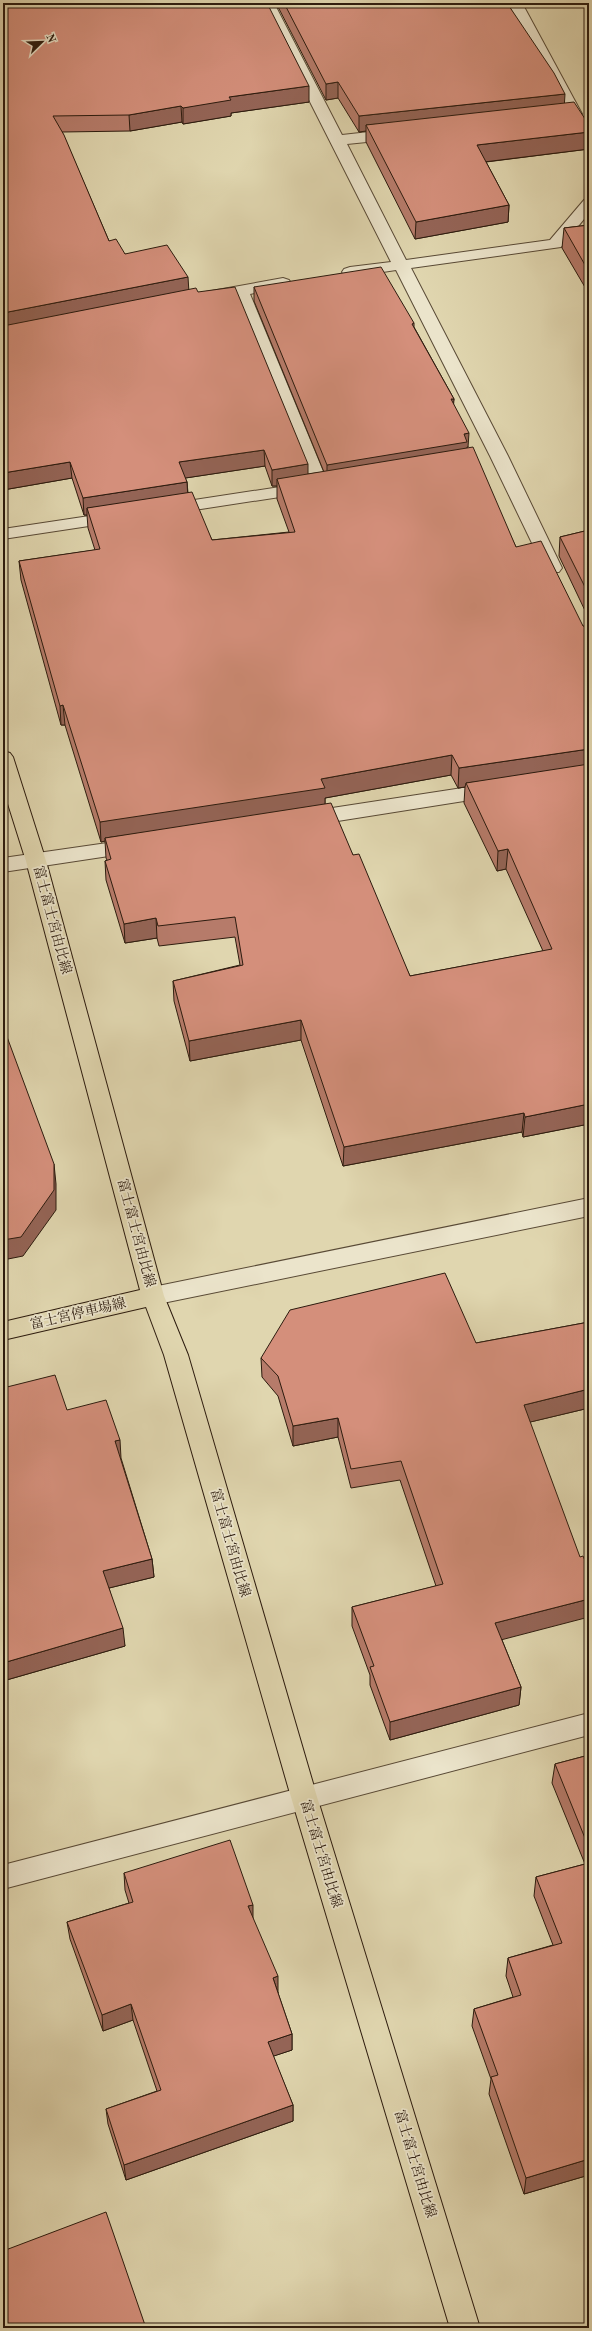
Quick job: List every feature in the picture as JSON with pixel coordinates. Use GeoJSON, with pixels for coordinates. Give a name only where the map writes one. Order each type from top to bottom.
{"type":"FeatureCollection","features":[{"type":"Feature","properties":{"kind":"main road","name":"富士富士宮由比線"},"geometry":{"type":"LineString","coordinates":[[3,757],[36,861],[153,1296],[176,1355],[304,1797],[465,2328]]}},
{"type":"Feature","properties":{"kind":"main road","name":"富士宮停車場線"},"geometry":{"type":"LineString","coordinates":[[3,1332],[153,1296]]}},
{"type":"Feature","properties":{"kind":"street"},"geometry":{"type":"LineString","coordinates":[[267,3],[400,264],[491,457],[550,545],[559,581]]}},
{"type":"Feature","properties":{"kind":"street"},"geometry":{"type":"LineString","coordinates":[[515,3],[575,114],[544,118]]}},
{"type":"Feature","properties":{"kind":"street"},"geometry":{"type":"LineString","coordinates":[[337,140],[409,132]]}},
{"type":"Feature","properties":{"kind":"street"},"geometry":{"type":"LineString","coordinates":[[332,275],[400,264],[555,244],[589,203]]}},
{"type":"Feature","properties":{"kind":"street"},"geometry":{"type":"LineString","coordinates":[[194,299],[301,280]]}},
{"type":"Feature","properties":{"kind":"street"},"geometry":{"type":"LineString","coordinates":[[3,534],[327,485],[240,290]]}},
{"type":"Feature","properties":{"kind":"street"},"geometry":{"type":"LineString","coordinates":[[289,822],[510,788]]}},
{"type":"Feature","properties":{"kind":"street"},"geometry":{"type":"LineString","coordinates":[[3,864],[36,861],[154,843]]}},
{"type":"Feature","properties":{"kind":"street"},"geometry":{"type":"LineString","coordinates":[[153,1296],[589,1207]]}},
{"type":"Feature","properties":{"kind":"street"},"geometry":{"type":"LineString","coordinates":[[3,1877],[304,1797],[589,1724]]}},
{"type":"Feature","properties":{"kind":"building"},"geometry":{"type":"Polygon","coordinates":[[[3,3],[267,3],[309,86],[229,97],[231,100],[183,108],[181,106],[129,115],[53,116],[64,135],[109,241],[116,239],[125,254],[167,245],[188,277],[3,313],[3,3]]]}},
{"type":"Feature","properties":{"kind":"building"},"geometry":{"type":"Polygon","coordinates":[[[284,3],[507,3],[554,73],[565,94],[359,116],[338,82],[326,84],[284,3]]]}},
{"type":"Feature","properties":{"kind":"building"},"geometry":{"type":"Polygon","coordinates":[[[574,102],[589,125],[589,132],[477,145],[509,205],[416,222],[366,125],[574,102]]]}},
{"type":"Feature","properties":{"kind":"building"},"geometry":{"type":"Polygon","coordinates":[[[589,225],[589,272],[564,228],[589,225]]]}},
{"type":"Feature","properties":{"kind":"building"},"geometry":{"type":"Polygon","coordinates":[[[381,267],[414,323],[412,324],[454,399],[451,399],[469,433],[464,434],[467,442],[327,465],[254,287],[381,267]]]}},
{"type":"Feature","properties":{"kind":"building"},"geometry":{"type":"Polygon","coordinates":[[[235,287],[308,464],[272,470],[264,450],[179,462],[187,482],[83,498],[70,462],[3,473],[3,326],[196,288],[198,292],[235,287]]]}},
{"type":"Feature","properties":{"kind":"building"},"geometry":{"type":"Polygon","coordinates":[[[473,447],[516,547],[541,541],[583,626],[589,628],[589,749],[459,768],[452,755],[321,779],[325,788],[100,822],[63,705],[60,706],[19,561],[100,549],[87,508],[192,492],[212,540],[295,532],[277,479],[473,447]]]}},
{"type":"Feature","properties":{"kind":"building"},"geometry":{"type":"Polygon","coordinates":[[[589,530],[589,595],[560,537],[589,530]]]}},
{"type":"Feature","properties":{"kind":"building"},"geometry":{"type":"Polygon","coordinates":[[[589,764],[589,1104],[525,1117],[524,1113],[344,1147],[301,1020],[189,1041],[173,981],[243,965],[235,917],[158,926],[156,918],[124,924],[105,861],[111,859],[105,838],[331,803],[353,855],[359,854],[410,976],[552,949],[508,849],[498,851],[466,783],[589,764]]]}},
{"type":"Feature","properties":{"kind":"building"},"geometry":{"type":"Polygon","coordinates":[[[3,1026],[54,1164],[54,1190],[21,1237],[3,1240],[3,1026]]]}},
{"type":"Feature","properties":{"kind":"building"},"geometry":{"type":"Polygon","coordinates":[[[445,1273],[476,1343],[589,1322],[589,1389],[524,1405],[580,1557],[583,1556],[589,1570],[589,1599],[495,1623],[521,1687],[390,1722],[370,1667],[374,1666],[352,1607],[443,1584],[401,1461],[351,1469],[338,1418],[293,1426],[278,1376],[261,1358],[290,1310],[445,1273]]]}},
{"type":"Feature","properties":{"kind":"building"},"geometry":{"type":"Polygon","coordinates":[[[55,1375],[67,1410],[106,1400],[120,1440],[115,1441],[152,1559],[103,1571],[123,1628],[3,1663],[3,1561],[7,1560],[3,1545],[3,1388],[55,1375]]]}},
{"type":"Feature","properties":{"kind":"building"},"geometry":{"type":"Polygon","coordinates":[[[589,1755],[589,1848],[555,1764],[589,1755]]]}},
{"type":"Feature","properties":{"kind":"building"},"geometry":{"type":"Polygon","coordinates":[[[230,1840],[253,1905],[248,1906],[278,1976],[273,1978],[292,2034],[268,2042],[293,2105],[124,2165],[106,2109],[161,2090],[131,2004],[102,2015],[67,1922],[133,1902],[124,1873],[230,1840]]]}},
{"type":"Feature","properties":{"kind":"building"},"geometry":{"type":"Polygon","coordinates":[[[589,1863],[589,2159],[526,2178],[491,2077],[498,2075],[474,2009],[521,1995],[508,1958],[562,1943],[536,1877],[589,1863]]]}},
{"type":"Feature","properties":{"kind":"building"},"geometry":{"type":"Polygon","coordinates":[[[106,2212],[146,2328],[3,2328],[3,2251],[106,2212]]]}}]}
